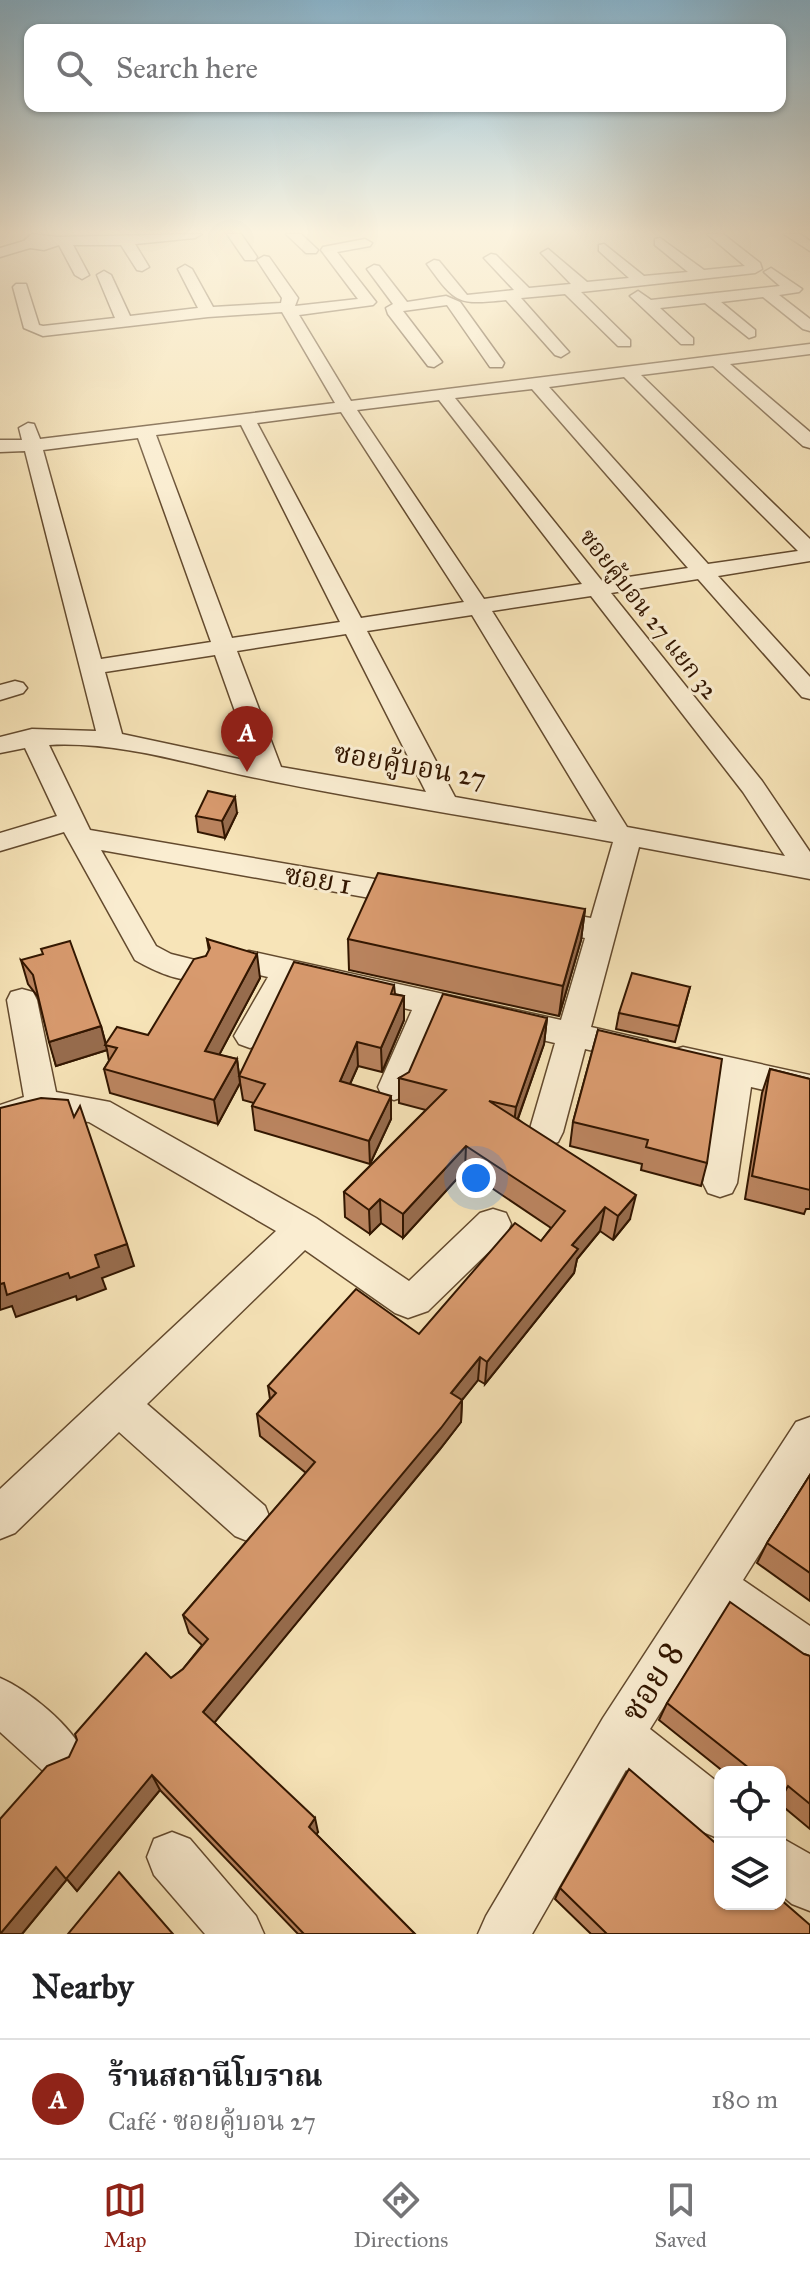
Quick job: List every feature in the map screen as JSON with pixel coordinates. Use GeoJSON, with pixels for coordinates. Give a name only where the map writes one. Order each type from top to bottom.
{"type":"FeatureCollection","features":[{"type":"Feature","properties":{"kind":"street"},"geometry":{"type":"LineString","coordinates":[[31,324],[32,328],[43,331],[98,324]]}},
{"type":"Feature","properties":{"kind":"street"},"geometry":{"type":"LineString","coordinates":[[298,324],[346,407],[623,835],[604,931],[546,1132]]}},
{"type":"Feature","properties":{"kind":"street"},"geometry":{"type":"LineString","coordinates":[[404,324],[434,362]]}},
{"type":"Feature","properties":{"kind":"street"},"geometry":{"type":"LineString","coordinates":[[473,324],[496,363]]}},
{"type":"Feature","properties":{"kind":"street"},"geometry":{"type":"LineString","coordinates":[[540,324],[561,352]]}},
{"type":"Feature","properties":{"kind":"street"},"geometry":{"type":"LineString","coordinates":[[608,324],[624,343]]}},
{"type":"Feature","properties":{"kind":"street"},"geometry":{"type":"LineString","coordinates":[[669,324],[687,341]]}},
{"type":"Feature","properties":{"kind":"street"},"geometry":{"type":"LineString","coordinates":[[739,324],[749,333]]}},
{"type":"Feature","properties":{"kind":"street"},"geometry":{"type":"LineString","coordinates":[[0,446],[31,436],[145,431],[716,360],[806,353]]}},
{"type":"Feature","properties":{"kind":"street"},"geometry":{"type":"LineString","coordinates":[[716,360],[810,442]]}},
{"type":"Feature","properties":{"kind":"street"},"geometry":{"type":"LineString","coordinates":[[627,371],[810,553]]}},
{"type":"Feature","properties":{"kind":"street"},"geometry":{"type":"LineString","coordinates":[[536,383],[810,692]]}},
{"type":"Feature","properties":{"kind":"street","name":"ซอยคู้บอน 27 แยก 32"},"geometry":{"type":"LineString","coordinates":[[443,394],[753,787],[809,870]]}},
{"type":"Feature","properties":{"kind":"street"},"geometry":{"type":"LineString","coordinates":[[246,418],[444,802]]}},
{"type":"Feature","properties":{"kind":"street"},"geometry":{"type":"LineString","coordinates":[[145,431],[270,773]]}},
{"type":"Feature","properties":{"kind":"street"},"geometry":{"type":"LineString","coordinates":[[31,436],[111,739]]}},
{"type":"Feature","properties":{"kind":"street"},"geometry":{"type":"LineString","coordinates":[[93,667],[598,590],[810,553]]}},
{"type":"Feature","properties":{"kind":"street"},"geometry":{"type":"LineString","coordinates":[[32,736],[76,828],[145,953],[162,962],[196,971]]}},
{"type":"Feature","properties":{"kind":"street","name":"ซอยคู้บอน 27"},"geometry":{"type":"LineString","coordinates":[[0,745],[32,736],[111,739],[270,773],[809,870]]}},
{"type":"Feature","properties":{"kind":"street"},"geometry":{"type":"LineString","coordinates":[[0,842],[76,828]]}},
{"type":"Feature","properties":{"kind":"street","name":"ซอย 1"},"geometry":{"type":"LineString","coordinates":[[76,828],[431,899]]}},
{"type":"Feature","properties":{"kind":"street"},"geometry":{"type":"LineString","coordinates":[[510,914],[604,931]]}},
{"type":"Feature","properties":{"kind":"street"},"geometry":{"type":"LineString","coordinates":[[249,962],[810,1088]]}},
{"type":"Feature","properties":{"kind":"street"},"geometry":{"type":"LineString","coordinates":[[250,1036],[287,971]]}},
{"type":"Feature","properties":{"kind":"street"},"geometry":{"type":"LineString","coordinates":[[22,1000],[42,1103]]}},
{"type":"Feature","properties":{"kind":"street"},"geometry":{"type":"LineString","coordinates":[[394,1087],[430,1003]]}},
{"type":"Feature","properties":{"kind":"street"},"geometry":{"type":"LineString","coordinates":[[720,1183],[737,1070]]}},
{"type":"Feature","properties":{"kind":"street"},"geometry":{"type":"LineString","coordinates":[[0,1118],[42,1103],[71,1104],[98,1111],[303,1229],[411,1301],[493,1224]]}},
{"type":"Feature","properties":{"kind":"street"},"geometry":{"type":"LineString","coordinates":[[7,1502],[118,1405],[303,1229]]}},
{"type":"Feature","properties":{"kind":"street"},"geometry":{"type":"LineString","coordinates":[[118,1405],[250,1521]]}},
{"type":"Feature","properties":{"kind":"street","name":"ซอย 8"},"geometry":{"type":"LineString","coordinates":[[504,1934],[620,1735],[713,1585],[808,1442]]}},
{"type":"Feature","properties":{"kind":"street"},"geometry":{"type":"LineString","coordinates":[[713,1585],[810,1653]]}},
{"type":"Feature","properties":{"kind":"street"},"geometry":{"type":"LineString","coordinates":[[0,1701],[60,1754]]}},
{"type":"Feature","properties":{"kind":"street"},"geometry":{"type":"LineString","coordinates":[[620,1735],[714,1810]]}},
{"type":"Feature","properties":{"kind":"street"},"geometry":{"type":"LineString","coordinates":[[172,1857],[238,1934]]}},
{"type":"Feature","properties":{"kind":"street"},"geometry":{"type":"LineString","coordinates":[[786,1867],[810,1886]]}},
{"type":"Feature","properties":{"kind":"building"},"geometry":{"type":"Polygon","coordinates":[[[208,791],[235,797],[222,821],[196,816],[208,791]]]}},
{"type":"Feature","properties":{"kind":"building"},"geometry":{"type":"Polygon","coordinates":[[[378,873],[585,909],[563,986],[348,939],[378,873]]]}},
{"type":"Feature","properties":{"kind":"building"},"geometry":{"type":"Polygon","coordinates":[[[207,939],[257,954],[205,1051],[237,1059],[214,1100],[104,1069],[117,1048],[105,1045],[117,1027],[148,1035],[194,959],[206,956],[210,948],[207,939]]]}},
{"type":"Feature","properties":{"kind":"building"},"geometry":{"type":"Polygon","coordinates":[[[70,941],[101,1026],[49,1042],[33,975],[21,960],[43,954],[41,949],[70,941]]]}},
{"type":"Feature","properties":{"kind":"building"},"geometry":{"type":"Polygon","coordinates":[[[294,962],[394,985],[391,994],[404,996],[381,1048],[357,1042],[340,1081],[391,1096],[369,1141],[252,1106],[265,1084],[239,1076],[294,962]]]}},
{"type":"Feature","properties":{"kind":"building"},"geometry":{"type":"Polygon","coordinates":[[[632,973],[690,987],[679,1026],[619,1013],[632,973]]]}},
{"type":"Feature","properties":{"kind":"building"},"geometry":{"type":"Polygon","coordinates":[[[443,994],[547,1018],[516,1107],[489,1101],[636,1195],[618,1216],[605,1207],[572,1245],[578,1249],[487,1362],[480,1357],[451,1393],[462,1400],[441,1428],[203,1712],[315,1818],[309,1827],[415,1934],[304,1934],[152,1775],[66,1879],[56,1867],[0,1934],[0,1819],[47,1766],[69,1757],[77,1740],[75,1734],[146,1653],[171,1678],[183,1669],[208,1639],[183,1615],[315,1462],[257,1414],[276,1393],[268,1386],[356,1289],[419,1334],[515,1223],[541,1241],[565,1211],[466,1146],[403,1214],[380,1199],[369,1210],[344,1192],[446,1090],[399,1078],[409,1072],[443,994]]]}},
{"type":"Feature","properties":{"kind":"building"},"geometry":{"type":"Polygon","coordinates":[[[598,1030],[722,1059],[707,1163],[646,1147],[648,1140],[573,1122],[598,1030]]]}},
{"type":"Feature","properties":{"kind":"building"},"geometry":{"type":"Polygon","coordinates":[[[770,1069],[810,1079],[810,1190],[752,1176],[770,1069]]]}},
{"type":"Feature","properties":{"kind":"building"},"geometry":{"type":"Polygon","coordinates":[[[41,1098],[68,1100],[74,1117],[80,1106],[127,1244],[95,1255],[99,1267],[70,1278],[68,1273],[7,1295],[4,1283],[0,1284],[0,1108],[41,1098]]]}},
{"type":"Feature","properties":{"kind":"building"},"geometry":{"type":"Polygon","coordinates":[[[810,1475],[810,1573],[767,1543],[810,1475]]]}},
{"type":"Feature","properties":{"kind":"building"},"geometry":{"type":"Polygon","coordinates":[[[730,1602],[810,1656],[810,1804],[788,1786],[786,1790],[786,1766],[746,1766],[667,1703],[730,1602]]]}},
{"type":"Feature","properties":{"kind":"building"},"geometry":{"type":"Polygon","coordinates":[[[629,1769],[714,1842],[714,1910],[786,1910],[786,1904],[810,1925],[810,1934],[607,1934],[560,1888],[629,1769]]]}},
{"type":"Feature","properties":{"kind":"building"},"geometry":{"type":"Polygon","coordinates":[[[119,1872],[173,1934],[68,1934],[119,1872]]]}},
{"type":"Feature","properties":{"kind":"place","name":"ร้านสถานีโบราณ"},"geometry":{"type":"Point","coordinates":[247,772]}}]}
